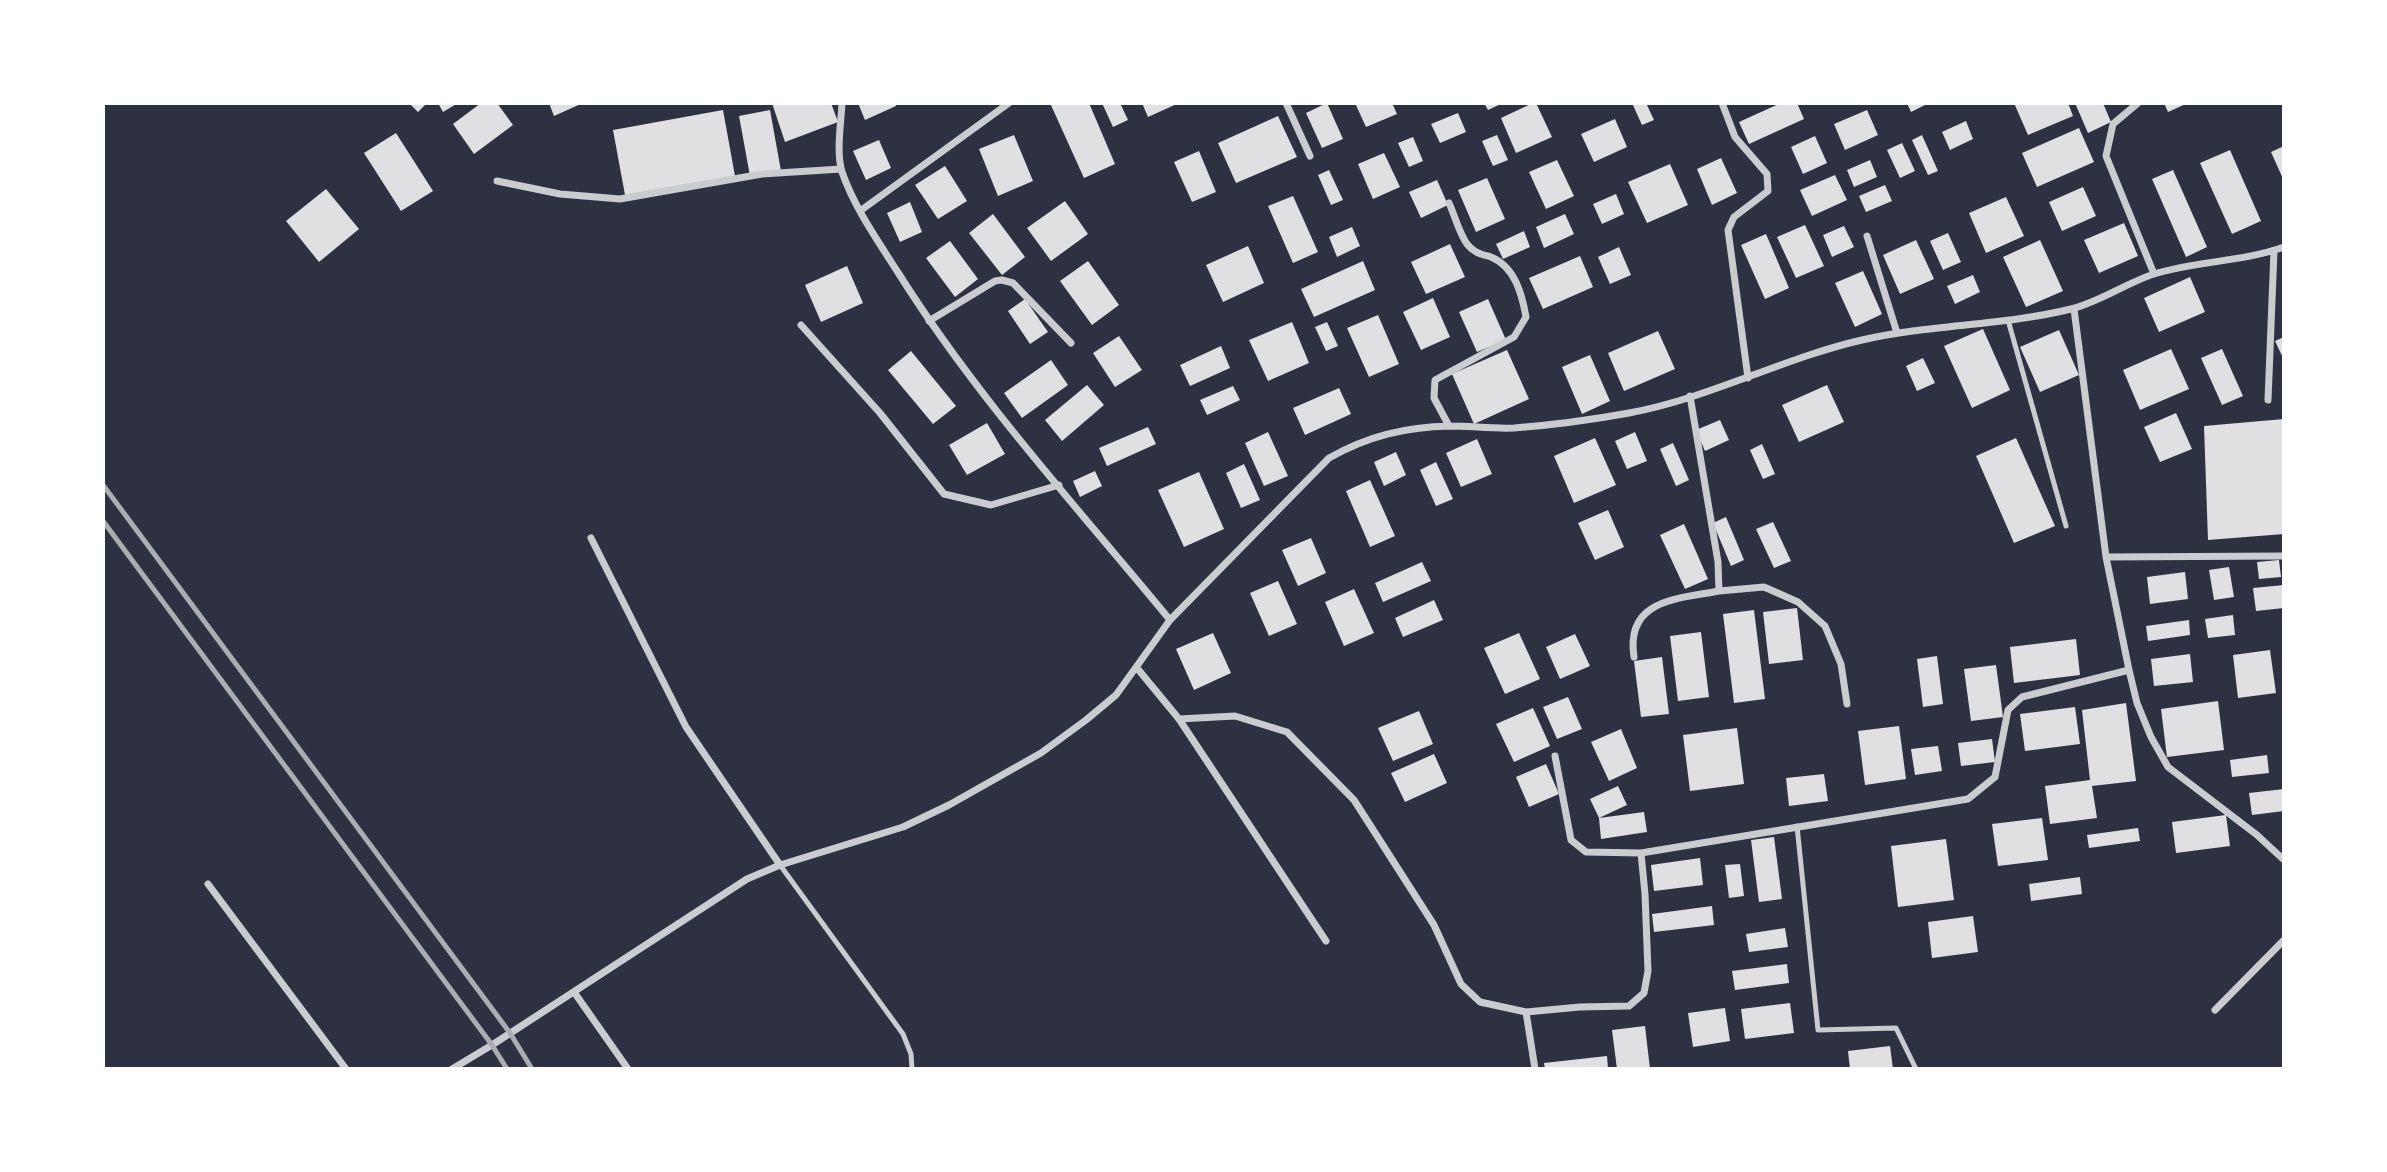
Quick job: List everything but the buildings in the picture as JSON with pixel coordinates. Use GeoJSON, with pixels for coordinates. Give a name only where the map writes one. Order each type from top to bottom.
{"type":"FeatureCollection","features":[{"type":"Feature","properties":{"kind":"street"},"geometry":{"type":"LineString","coordinates":[[842,103],[841,169],[860,211],[929,321],[993,408],[1170,621]]}},
{"type":"Feature","properties":{"kind":"street"},"geometry":{"type":"LineString","coordinates":[[860,211],[1009,103]]}},
{"type":"Feature","properties":{"kind":"street"},"geometry":{"type":"LineString","coordinates":[[1286,103],[1310,156]]}},
{"type":"Feature","properties":{"kind":"street"},"geometry":{"type":"LineString","coordinates":[[1722,103],[1735,138],[1767,174],[1768,191],[1734,217],[1728,230],[1748,378]]}},
{"type":"Feature","properties":{"kind":"street"},"geometry":{"type":"LineString","coordinates":[[2138,103],[2113,124],[2106,156],[2154,274]]}},
{"type":"Feature","properties":{"kind":"street"},"geometry":{"type":"LineString","coordinates":[[497,181],[560,194],[620,199],[762,174],[841,169]]}},
{"type":"Feature","properties":{"kind":"street"},"geometry":{"type":"LineString","coordinates":[[1449,203],[1467,243],[1479,254],[1493,258],[1509,272],[1521,290],[1526,317],[1514,337],[1435,380],[1434,398],[1449,426]]}},
{"type":"Feature","properties":{"kind":"street"},"geometry":{"type":"LineString","coordinates":[[1867,236],[1897,333]]}},
{"type":"Feature","properties":{"kind":"street"},"geometry":{"type":"LineString","coordinates":[[452,1069],[747,879],[780,865],[903,827],[996,780],[1041,753],[1116,695],[1170,621],[1329,458],[1355,443],[1381,434],[1449,426],[1511,428],[1581,421],[1633,412],[1748,378],[1825,349],[1897,333],[2074,309],[2154,274],[2284,247]]}},
{"type":"Feature","properties":{"kind":"street"},"geometry":{"type":"LineString","coordinates":[[2268,400],[2274,251]]}},
{"type":"Feature","properties":{"kind":"street"},"geometry":{"type":"LineString","coordinates":[[929,321],[983,287],[1002,280],[1013,283],[1071,343]]}},
{"type":"Feature","properties":{"kind":"street"},"geometry":{"type":"LineString","coordinates":[[2074,309],[2106,557],[2137,703],[2151,737],[2168,767],[2257,835],[2284,860]]}},
{"type":"Feature","properties":{"kind":"street"},"geometry":{"type":"LineString","coordinates":[[801,325],[880,413],[944,494],[991,505],[1059,485]]}},
{"type":"Feature","properties":{"kind":"street"},"geometry":{"type":"LineString","coordinates":[[1690,396],[1718,562],[1719,591]]}},
{"type":"Feature","properties":{"kind":"street"},"geometry":{"type":"LineString","coordinates":[[592,538],[685,727],[780,865]]}},
{"type":"Feature","properties":{"kind":"street"},"geometry":{"type":"LineString","coordinates":[[2106,557],[2284,556]]}},
{"type":"Feature","properties":{"kind":"street"},"geometry":{"type":"LineString","coordinates":[[1634,657],[1631,640],[1641,618],[1654,606],[1674,598],[1764,587],[1798,602],[1825,626],[1841,664],[1847,704]]}},
{"type":"Feature","properties":{"kind":"street"},"geometry":{"type":"LineString","coordinates":[[1137,668],[1179,719],[1326,941]]}},
{"type":"Feature","properties":{"kind":"street"},"geometry":{"type":"LineString","coordinates":[[1555,756],[1571,840],[1586,852],[1641,853],[1968,799],[1995,777],[2008,710],[2022,697],[2129,670]]}},
{"type":"Feature","properties":{"kind":"street"},"geometry":{"type":"LineString","coordinates":[[1179,719],[1236,716],[1287,732],[1354,800],[1434,925],[1461,984],[1480,1002],[1526,1012],[1629,1006],[1644,993],[1648,971],[1641,853]]}},
{"type":"Feature","properties":{"kind":"street"},"geometry":{"type":"LineString","coordinates":[[208,884],[346,1069]]}},
{"type":"Feature","properties":{"kind":"street"},"geometry":{"type":"LineString","coordinates":[[2215,1010],[2284,940]]}},
{"type":"Feature","properties":{"kind":"street"},"geometry":{"type":"LineString","coordinates":[[574,992],[628,1069]]}},
{"type":"Feature","properties":{"kind":"street"},"geometry":{"type":"LineString","coordinates":[[1526,1012],[1535,1069]]}},
{"type":"Feature","properties":{"kind":"lane"},"geometry":{"type":"LineString","coordinates":[[2007,320],[2066,527]]}},
{"type":"Feature","properties":{"kind":"lane"},"geometry":{"type":"LineString","coordinates":[[1797,826],[1818,1030],[1896,1028],[1916,1069]]}},
{"type":"Feature","properties":{"kind":"lane"},"geometry":{"type":"LineString","coordinates":[[780,865],[903,1034],[911,1054],[912,1069]]}},
{"type":"Feature","properties":{"kind":"railway"},"geometry":{"type":"LineString","coordinates":[[103,485],[510,1033],[532,1069]]}},
{"type":"Feature","properties":{"kind":"railway"},"geometry":{"type":"LineString","coordinates":[[103,521],[492,1045],[507,1069]]}}]}
